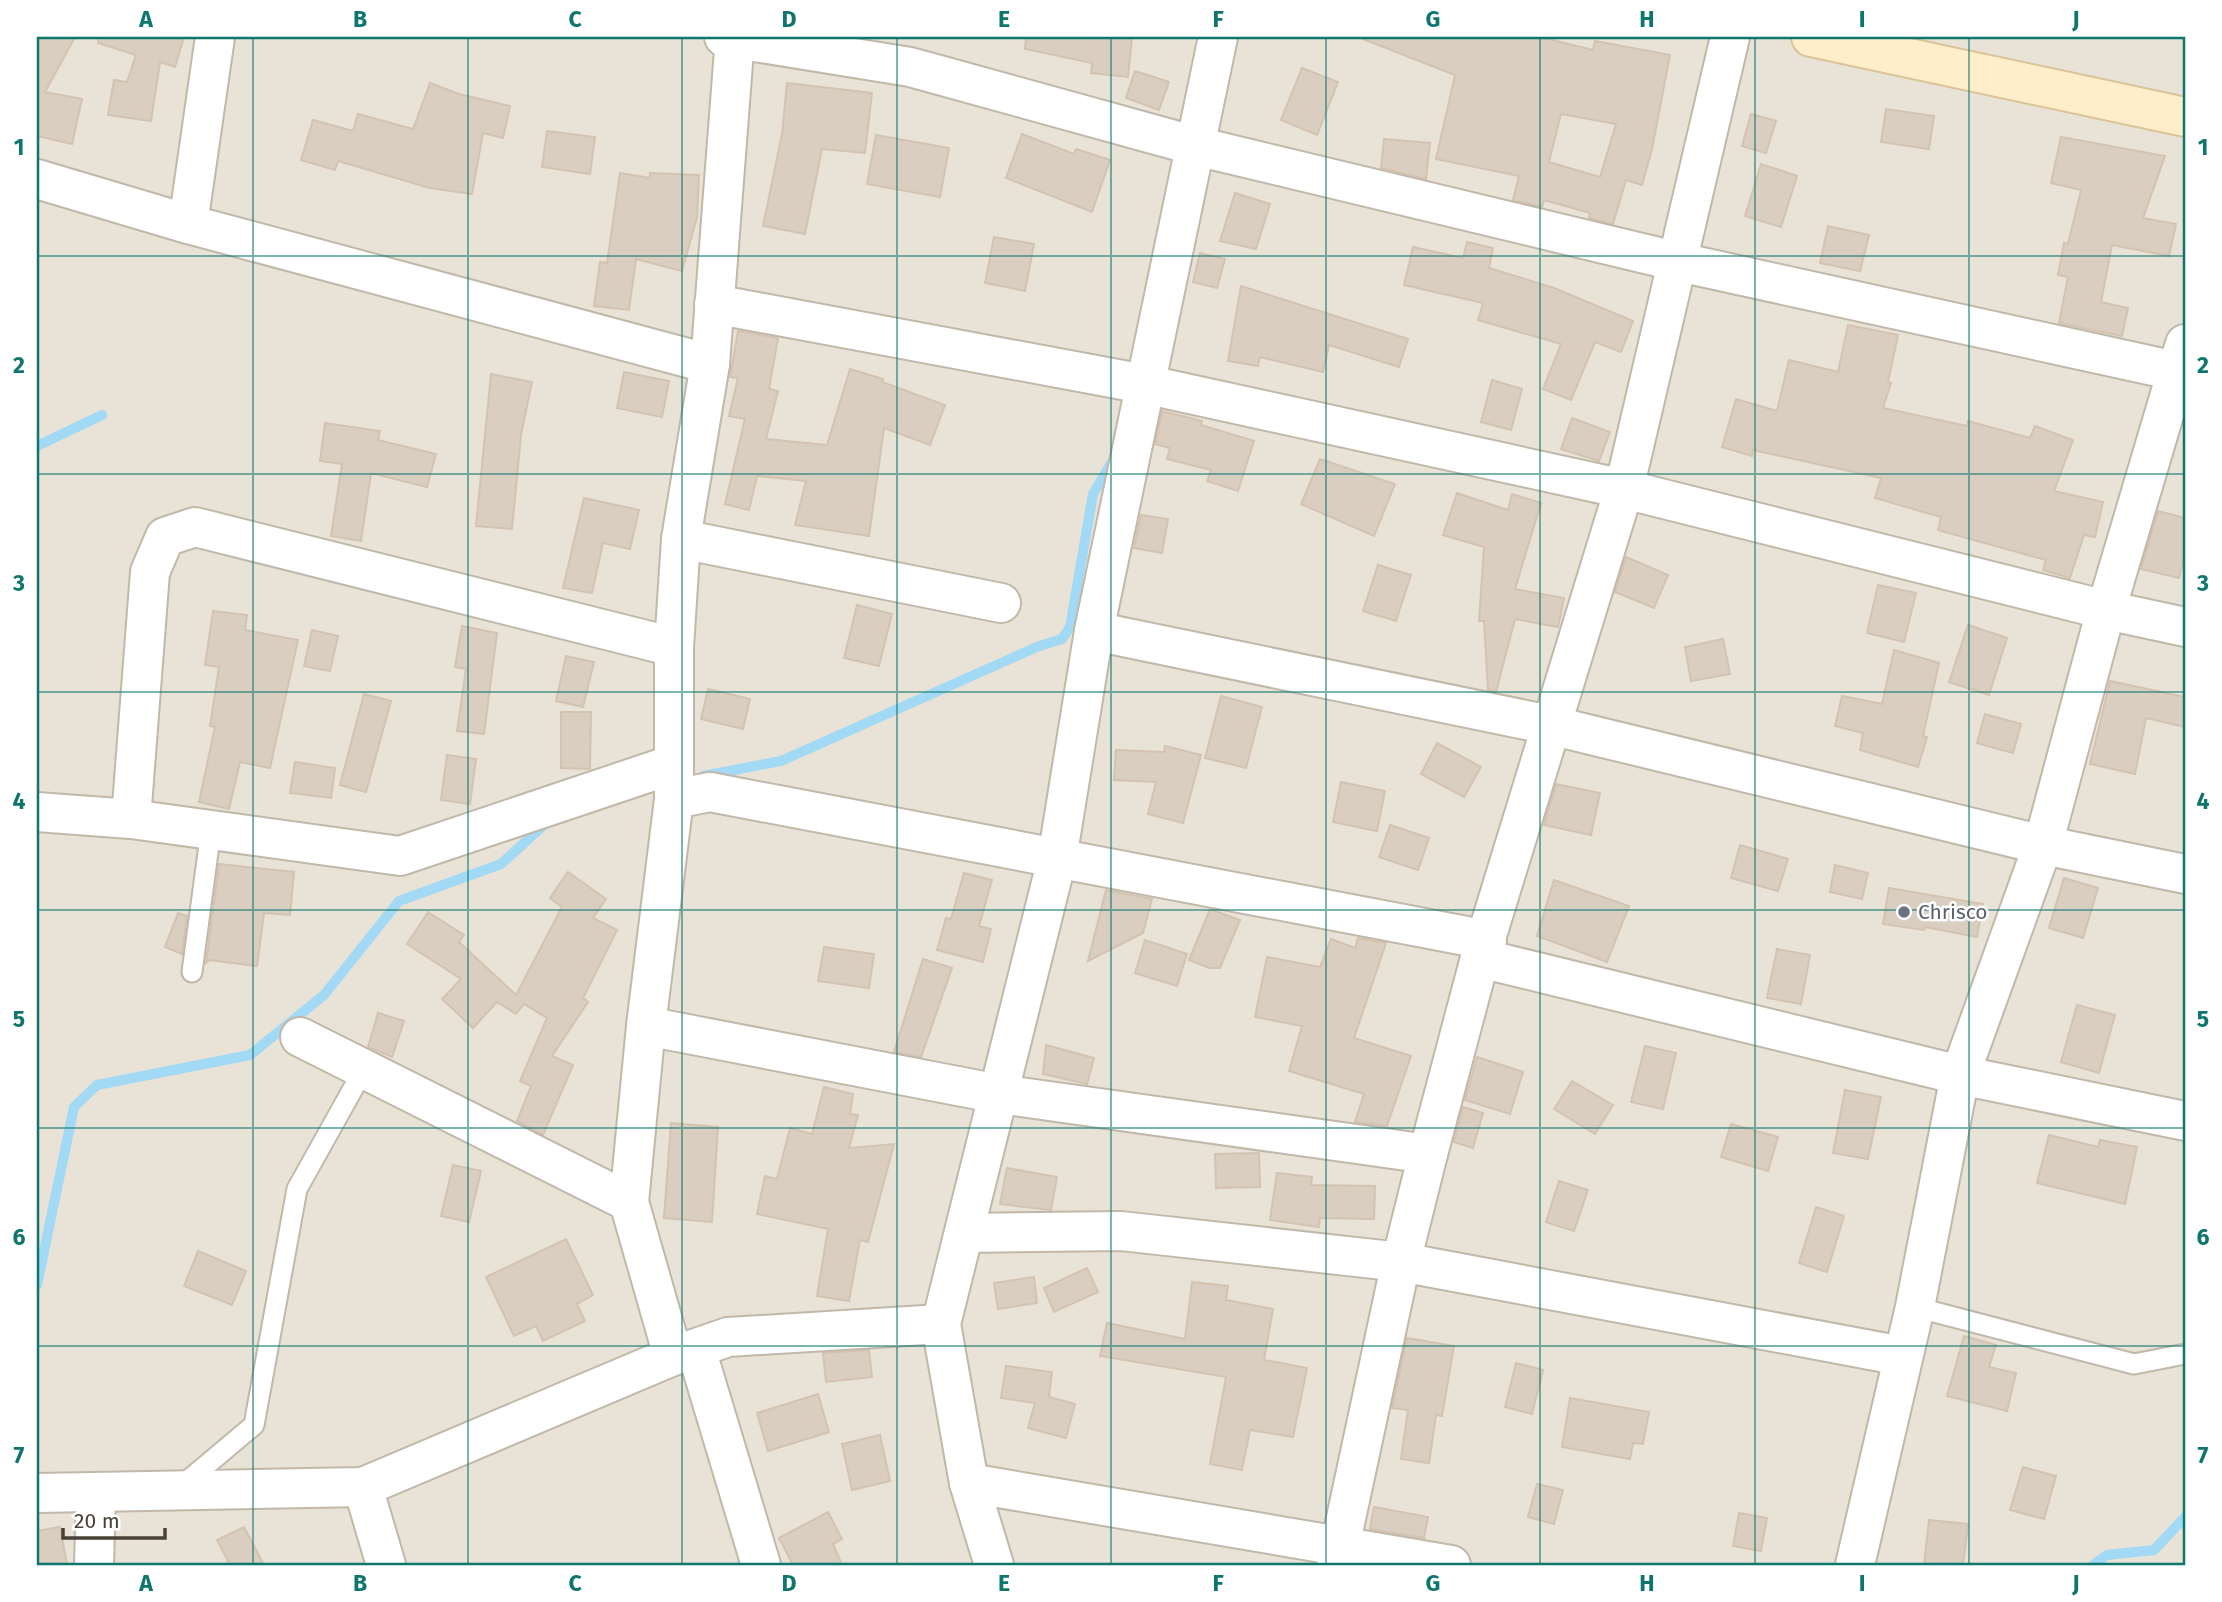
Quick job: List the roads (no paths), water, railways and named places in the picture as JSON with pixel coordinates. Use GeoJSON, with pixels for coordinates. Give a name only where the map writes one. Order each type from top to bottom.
{"type":"FeatureCollection","features":[{"type":"Feature","properties":{"kind":"street"},"geometry":{"type":"LineString","coordinates":[[188,224],[215,37]]}},
{"type":"Feature","properties":{"kind":"street"},"geometry":{"type":"LineString","coordinates":[[994,1565],[969,1483],[941,1324],[1057,859],[1094,631],[1218,37]]}},
{"type":"Feature","properties":{"kind":"street"},"geometry":{"type":"LineString","coordinates":[[1338,1555],[1401,1262],[1428,1154],[1483,949],[1624,489],[1730,37]]}},
{"type":"Feature","properties":{"kind":"street"},"geometry":{"type":"LineString","coordinates":[[1811,37],[2185,117]]}},
{"type":"Feature","properties":{"kind":"street"},"geometry":{"type":"LineString","coordinates":[[761,1565],[629,1202],[674,782],[674,647],[681,539],[710,364],[732,38],[910,67],[1196,146],[1679,262],[2183,363],[2106,610],[2043,845],[1960,1075],[1916,1307],[1902,1356],[1855,1565]]}},
{"type":"Feature","properties":{"kind":"street"},"geometry":{"type":"LineString","coordinates":[[37,179],[188,224],[710,364]]}},
{"type":"Feature","properties":{"kind":"street"},"geometry":{"type":"LineString","coordinates":[[714,304],[1144,384],[1624,489],[2106,610],[2185,627]]}},
{"type":"Feature","properties":{"kind":"street"},"geometry":{"type":"LineString","coordinates":[[131,819],[150,572],[165,537],[185,530],[195,527],[674,647]]}},
{"type":"Feature","properties":{"kind":"street"},"geometry":{"type":"LineString","coordinates":[[681,539],[1001,603]]}},
{"type":"Feature","properties":{"kind":"street"},"geometry":{"type":"LineString","coordinates":[[1094,631],[1550,725],[2043,845],[2185,874]]}},
{"type":"Feature","properties":{"kind":"street"},"geometry":{"type":"LineString","coordinates":[[37,812],[131,819],[400,856],[674,782],[710,792],[1057,859],[1483,949],[1960,1075],[2185,1121]]}},
{"type":"Feature","properties":{"kind":"street"},"geometry":{"type":"LineString","coordinates":[[646,1026],[999,1094],[1428,1154]]}},
{"type":"Feature","properties":{"kind":"street"},"geometry":{"type":"LineString","coordinates":[[300,1037],[629,1202]]}},
{"type":"Feature","properties":{"kind":"street"},"geometry":{"type":"LineString","coordinates":[[964,1233],[1121,1231],[1401,1262],[1902,1356]]}},
{"type":"Feature","properties":{"kind":"street"},"geometry":{"type":"LineString","coordinates":[[37,1493],[363,1487],[727,1337],[941,1324]]}},
{"type":"Feature","properties":{"kind":"street"},"geometry":{"type":"LineString","coordinates":[[969,1483],[1338,1555],[1451,1565]]}},
{"type":"Feature","properties":{"kind":"street"},"geometry":{"type":"LineString","coordinates":[[363,1487],[386,1565]]}},
{"type":"Feature","properties":{"kind":"street"},"geometry":{"type":"LineString","coordinates":[[94,1565],[96,1494]]}},
{"type":"Feature","properties":{"kind":"lane"},"geometry":{"type":"LineString","coordinates":[[192,972],[211,830]]}},
{"type":"Feature","properties":{"kind":"lane"},"geometry":{"type":"LineString","coordinates":[[174,1492],[254,1425],[297,1189],[364,1069]]}},
{"type":"Feature","properties":{"kind":"lane"},"geometry":{"type":"LineString","coordinates":[[1916,1307],[2134,1364],[2185,1354]]}},
{"type":"Feature","properties":{"kind":"waterway"},"geometry":{"type":"LineString","coordinates":[[37,446],[102,415]]}},
{"type":"Feature","properties":{"kind":"waterway"},"geometry":{"type":"LineString","coordinates":[[703,776],[781,761],[1039,646],[1062,639],[1070,627],[1093,494],[1113,460]]}},
{"type":"Feature","properties":{"kind":"waterway"},"geometry":{"type":"LineString","coordinates":[[37,1285],[74,1107],[97,1085],[250,1055],[324,995],[399,901],[501,864],[547,822]]}},
{"type":"Feature","properties":{"kind":"waterway"},"geometry":{"type":"LineString","coordinates":[[2093,1565],[2107,1555],[2154,1550],[2185,1517]]}},
{"type":"Feature","properties":{"kind":"place","name":"Chrisco"},"geometry":{"type":"Point","coordinates":[1904,912]}}]}
